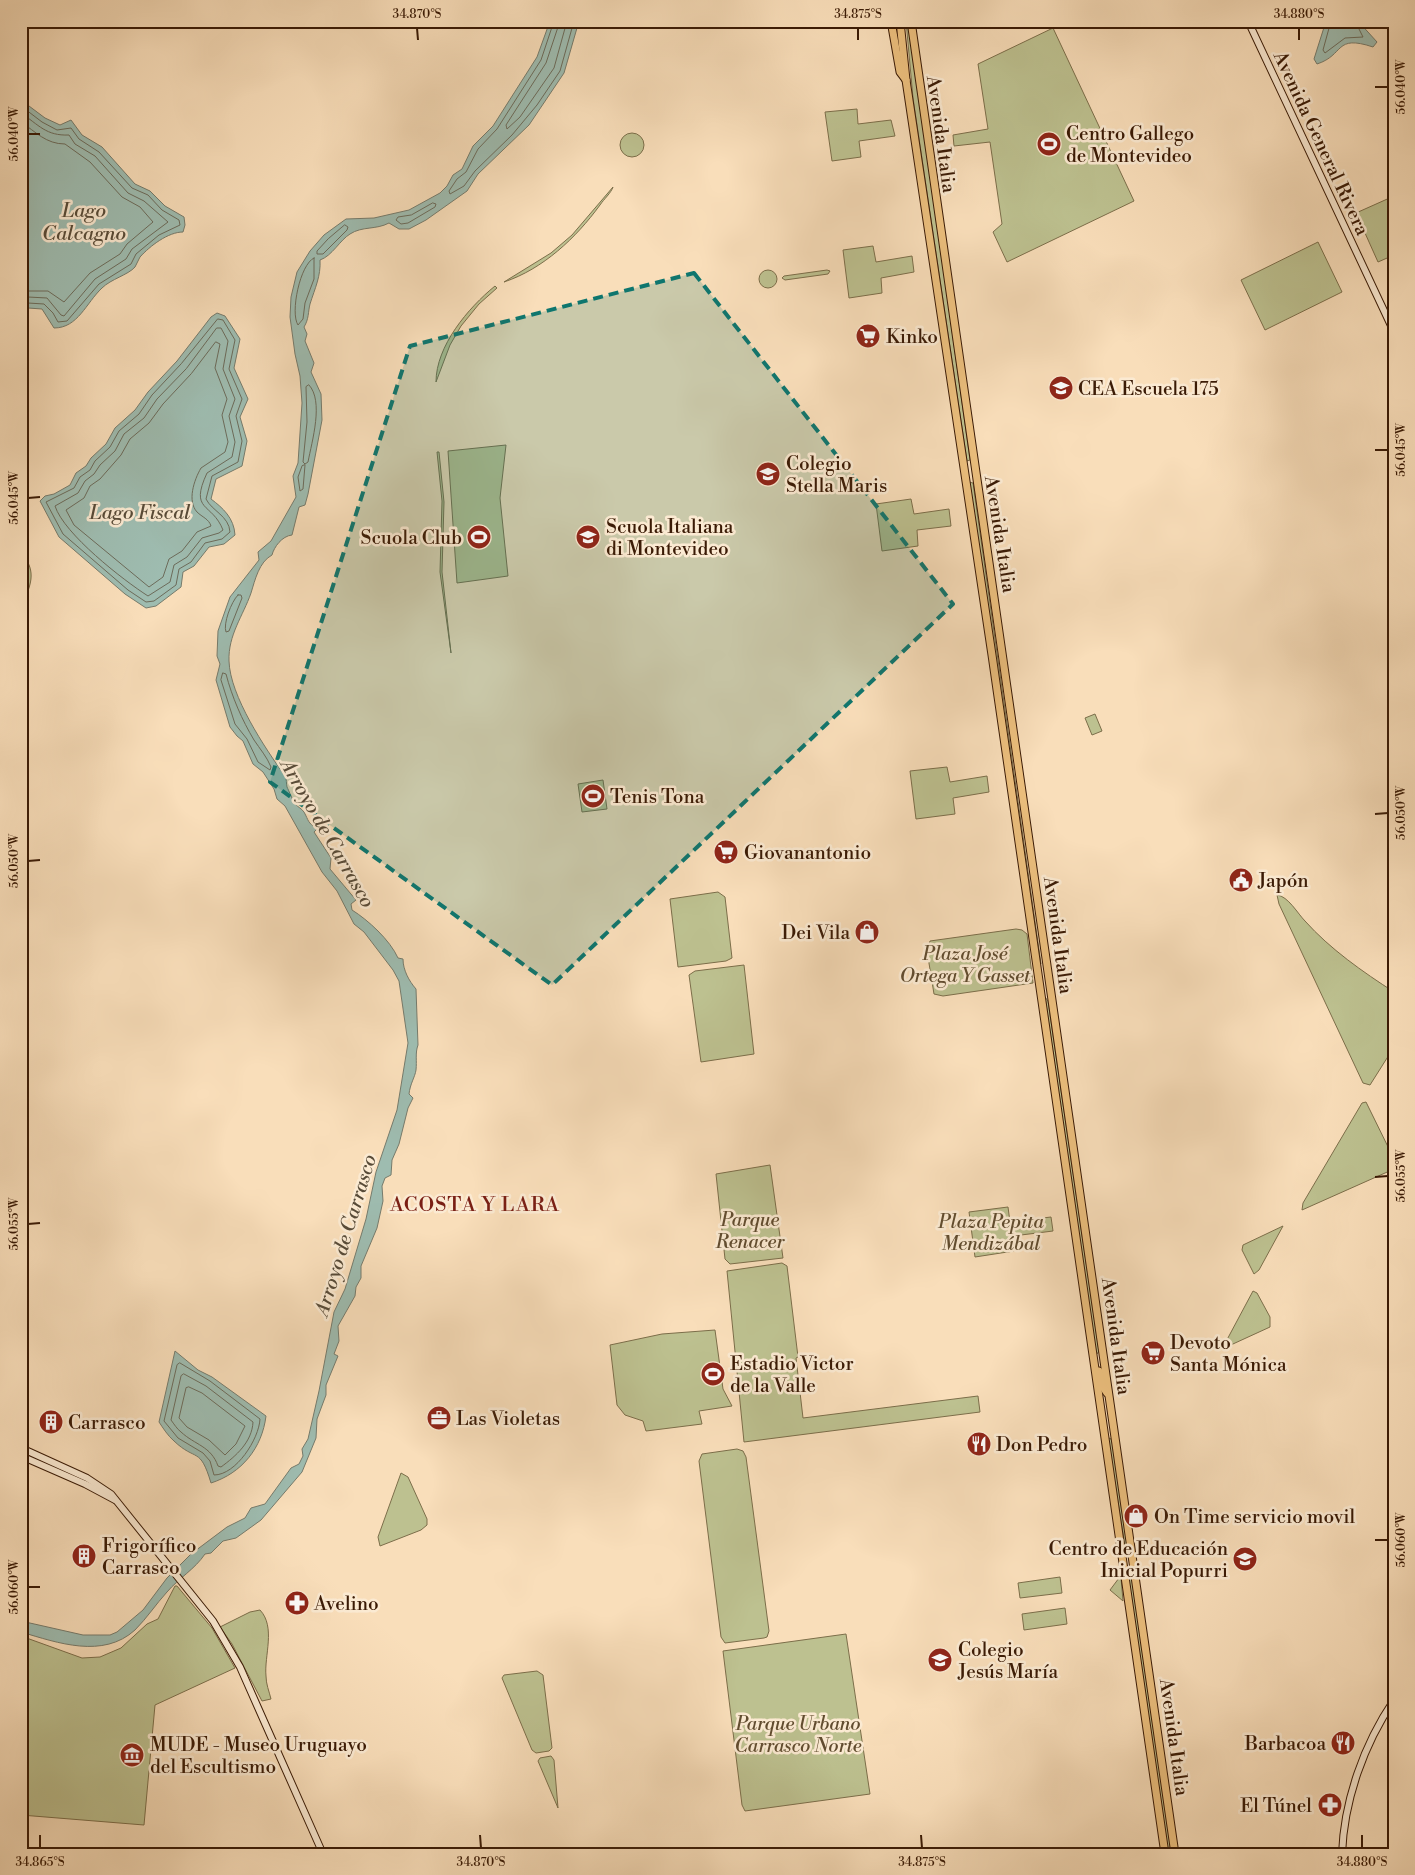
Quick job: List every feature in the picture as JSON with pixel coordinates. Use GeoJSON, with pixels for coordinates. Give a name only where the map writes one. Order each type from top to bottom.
{"type":"FeatureCollection","features":[{"type":"Feature","properties":{"kind":"main road"},"geometry":{"type":"LineString","coordinates":[[891,21],[900,72],[906,80]]}},
{"type":"Feature","properties":{"kind":"main road","name":"Avenida Italia"},"geometry":{"type":"LineString","coordinates":[[900,21],[906,80],[992,655],[1165,1854]]}},
{"type":"Feature","properties":{"kind":"main road","name":"Avenida Italia"},"geometry":{"type":"LineString","coordinates":[[910,21],[1175,1854]]}},
{"type":"Feature","properties":{"kind":"main road","name":"Avenida General Rivera"},"geometry":{"type":"LineString","coordinates":[[1248,21],[1394,332]]}},
{"type":"Feature","properties":{"kind":"main road"},"geometry":{"type":"LineString","coordinates":[[1093,1357],[1099,1370],[1103,1387],[1109,1394]]}},
{"type":"Feature","properties":{"kind":"main road"},"geometry":{"type":"LineString","coordinates":[[1098,1396],[1104,1402],[1114,1434]]}},
{"type":"Feature","properties":{"kind":"main road"},"geometry":{"type":"LineString","coordinates":[[21,1448],[87,1478],[111,1494],[115,1500]]}},
{"type":"Feature","properties":{"kind":"main road"},"geometry":{"type":"LineString","coordinates":[[21,1456],[85,1484],[115,1500],[125,1509],[165,1559],[217,1628],[240,1667],[323,1854]]}},
{"type":"Feature","properties":{"kind":"main road"},"geometry":{"type":"LineString","coordinates":[[1342,1854],[1346,1819],[1357,1775],[1368,1746],[1394,1700]]}},
{"type":"Feature","properties":{"kind":"highlighted area"},"geometry":{"type":"Polygon","coordinates":[[[694,273],[953,604],[552,985],[270,782],[410,346],[694,273]]]}},
{"type":"Feature","properties":{"kind":"green space"},"geometry":{"type":"Polygon","coordinates":[[[906,21],[909,21],[970,460],[967,461],[913,98],[906,21]]]}},
{"type":"Feature","properties":{"kind":"green space","name":"Centro Gallego de Montevideo"},"geometry":{"type":"Polygon","coordinates":[[[1053,28],[1134,201],[1007,262],[993,232],[1002,224],[990,142],[954,146],[953,135],[988,129],[978,64],[1053,28]]]}},
{"type":"Feature","properties":{"kind":"green space"},"geometry":{"type":"Polygon","coordinates":[[[857,109],[858,124],[891,120],[895,136],[859,141],[861,157],[832,161],[825,112],[857,109]]]}},
{"type":"Feature","properties":{"kind":"green space"},"geometry":{"type":"Polygon","coordinates":[[[632,133],[640,137],[644,145],[640,153],[632,157],[624,153],[620,145],[624,137],[632,133]]]}},
{"type":"Feature","properties":{"kind":"green space"},"geometry":{"type":"Polygon","coordinates":[[[613,187],[591,217],[558,251],[532,269],[504,282],[551,253],[572,235],[613,187]]]}},
{"type":"Feature","properties":{"kind":"green space"},"geometry":{"type":"Polygon","coordinates":[[[1394,196],[1394,255],[1378,262],[1356,213],[1394,196]]]}},
{"type":"Feature","properties":{"kind":"green space"},"geometry":{"type":"Polygon","coordinates":[[[1318,242],[1342,292],[1265,330],[1241,280],[1318,242]]]}},
{"type":"Feature","properties":{"kind":"green space"},"geometry":{"type":"Polygon","coordinates":[[[873,246],[876,262],[912,256],[914,272],[881,278],[882,293],[849,298],[843,250],[873,246]]]}},
{"type":"Feature","properties":{"kind":"green space"},"geometry":{"type":"Polygon","coordinates":[[[764,270],[772,270],[777,275],[775,286],[764,288],[759,283],[759,275],[764,270]]]}},
{"type":"Feature","properties":{"kind":"green space"},"geometry":{"type":"Polygon","coordinates":[[[830,271],[828,274],[785,280],[782,278],[784,276],[830,271]]]}},
{"type":"Feature","properties":{"kind":"green space"},"geometry":{"type":"Polygon","coordinates":[[[495,286],[497,288],[479,304],[461,326],[450,345],[436,382],[437,368],[441,355],[455,329],[474,305],[495,286]]]}},
{"type":"Feature","properties":{"kind":"green space","name":"Scuola Club"},"geometry":{"type":"Polygon","coordinates":[[[506,445],[500,498],[508,576],[457,583],[448,451],[506,445]]]}},
{"type":"Feature","properties":{"kind":"green space"},"geometry":{"type":"Polygon","coordinates":[[[437,452],[439,452],[444,502],[442,572],[451,653],[440,572],[442,501],[437,452]]]}},
{"type":"Feature","properties":{"kind":"green space"},"geometry":{"type":"Polygon","coordinates":[[[969,482],[973,483],[1041,964],[1039,964],[969,482]]]}},
{"type":"Feature","properties":{"kind":"green space"},"geometry":{"type":"Polygon","coordinates":[[[911,499],[914,514],[949,509],[951,526],[917,530],[918,546],[882,551],[876,504],[911,499]]]}},
{"type":"Feature","properties":{"kind":"green space"},"geometry":{"type":"Polygon","coordinates":[[[25,558],[31,570],[31,582],[21,606],[21,562],[25,558]]]}},
{"type":"Feature","properties":{"kind":"green space"},"geometry":{"type":"Polygon","coordinates":[[[1095,714],[1102,731],[1092,735],[1085,718],[1095,714]]]}},
{"type":"Feature","properties":{"kind":"green space"},"geometry":{"type":"Polygon","coordinates":[[[947,767],[950,782],[987,776],[989,792],[953,798],[955,814],[916,819],[910,771],[947,767]]]}},
{"type":"Feature","properties":{"kind":"green space","name":"Tenis Tona"},"geometry":{"type":"Polygon","coordinates":[[[603,780],[607,809],[582,812],[578,784],[603,780]]]}},
{"type":"Feature","properties":{"kind":"green space"},"geometry":{"type":"Polygon","coordinates":[[[718,892],[725,897],[732,958],[726,961],[678,967],[670,899],[718,892]]]}},
{"type":"Feature","properties":{"kind":"green space"},"geometry":{"type":"Polygon","coordinates":[[[1277,895],[1289,902],[1302,918],[1336,950],[1394,992],[1394,1047],[1370,1085],[1363,1083],[1279,904],[1277,895]]]}},
{"type":"Feature","properties":{"kind":"green space","name":"Plaza José Ortega Y Gasset"},"geometry":{"type":"Polygon","coordinates":[[[1016,929],[1022,930],[1027,934],[1033,983],[943,996],[934,994],[927,951],[930,941],[1016,929]]]}},
{"type":"Feature","properties":{"kind":"green space"},"geometry":{"type":"Polygon","coordinates":[[[744,965],[754,1054],[701,1062],[689,975],[695,971],[744,965]]]}},
{"type":"Feature","properties":{"kind":"green space"},"geometry":{"type":"Polygon","coordinates":[[[1045,997],[1048,1001],[1099,1351],[1097,1354],[1095,1353],[1045,997]]]}},
{"type":"Feature","properties":{"kind":"green space"},"geometry":{"type":"Polygon","coordinates":[[[1366,1102],[1394,1159],[1394,1169],[1302,1210],[1303,1203],[1362,1103],[1366,1102]]]}},
{"type":"Feature","properties":{"kind":"green space","name":"Parque Renacer"},"geometry":{"type":"Polygon","coordinates":[[[770,1165],[783,1258],[730,1264],[725,1259],[716,1174],[770,1165]]]}},
{"type":"Feature","properties":{"kind":"green space","name":"Plaza Pepita Mendizábal"},"geometry":{"type":"Polygon","coordinates":[[[1008,1207],[1010,1222],[1051,1217],[1053,1231],[1013,1236],[1014,1251],[975,1257],[969,1212],[1008,1207]]]}},
{"type":"Feature","properties":{"kind":"green space"},"geometry":{"type":"Polygon","coordinates":[[[1283,1226],[1259,1270],[1254,1274],[1242,1250],[1243,1245],[1283,1226]]]}},
{"type":"Feature","properties":{"kind":"green space"},"geometry":{"type":"Polygon","coordinates":[[[782,1263],[787,1266],[803,1418],[978,1396],[980,1412],[744,1442],[727,1271],[782,1263]]]}},
{"type":"Feature","properties":{"kind":"green space"},"geometry":{"type":"Polygon","coordinates":[[[1253,1291],[1257,1293],[1270,1317],[1270,1327],[1222,1349],[1253,1291]]]}},
{"type":"Feature","properties":{"kind":"green space"},"geometry":{"type":"Polygon","coordinates":[[[715,1330],[723,1389],[732,1406],[699,1411],[702,1424],[646,1431],[643,1421],[625,1415],[617,1405],[610,1345],[662,1334],[715,1330]]]}},
{"type":"Feature","properties":{"kind":"green space"},"geometry":{"type":"Polygon","coordinates":[[[1110,1438],[1128,1550],[1126,1552],[1108,1439],[1110,1438]]]}},
{"type":"Feature","properties":{"kind":"green space"},"geometry":{"type":"Polygon","coordinates":[[[737,1449],[743,1451],[746,1457],[769,1631],[767,1637],[764,1638],[725,1643],[721,1637],[699,1461],[702,1454],[737,1449]]]}},
{"type":"Feature","properties":{"kind":"green space"},"geometry":{"type":"Polygon","coordinates":[[[401,1473],[408,1477],[427,1519],[427,1525],[421,1530],[380,1546],[378,1537],[401,1473]]]}},
{"type":"Feature","properties":{"kind":"green space"},"geometry":{"type":"Polygon","coordinates":[[[1129,1572],[1132,1574],[1173,1854],[1168,1854],[1129,1572]]]}},
{"type":"Feature","properties":{"kind":"green space"},"geometry":{"type":"Polygon","coordinates":[[[1060,1577],[1062,1593],[1020,1598],[1018,1583],[1060,1577]]]}},
{"type":"Feature","properties":{"kind":"green space"},"geometry":{"type":"Polygon","coordinates":[[[1121,1578],[1123,1601],[1110,1590],[1121,1578]]]}},
{"type":"Feature","properties":{"kind":"green space"},"geometry":{"type":"Polygon","coordinates":[[[175,1586],[177,1586],[212,1628],[235,1668],[155,1705],[144,1825],[21,1815],[21,1636],[82,1658],[100,1657],[121,1648],[147,1624],[158,1619],[175,1586]]]}},
{"type":"Feature","properties":{"kind":"green space"},"geometry":{"type":"Polygon","coordinates":[[[1065,1608],[1067,1624],[1024,1630],[1022,1614],[1065,1608]]]}},
{"type":"Feature","properties":{"kind":"green space"},"geometry":{"type":"Polygon","coordinates":[[[260,1610],[265,1617],[268,1633],[266,1679],[271,1699],[262,1701],[232,1644],[220,1627],[250,1612],[260,1610]]]}},
{"type":"Feature","properties":{"kind":"green space","name":"Parque Urbano Carrasco Norte"},"geometry":{"type":"Polygon","coordinates":[[[846,1634],[870,1794],[745,1811],[742,1805],[723,1651],[846,1634]]]}},
{"type":"Feature","properties":{"kind":"green space"},"geometry":{"type":"Polygon","coordinates":[[[537,1671],[543,1675],[552,1748],[549,1751],[536,1753],[532,1750],[502,1678],[504,1675],[537,1671]]]}},
{"type":"Feature","properties":{"kind":"green space"},"geometry":{"type":"Polygon","coordinates":[[[551,1756],[554,1760],[558,1808],[538,1761],[540,1758],[551,1756]]]}},
{"type":"Feature","properties":{"kind":"water"},"geometry":{"type":"Polygon","coordinates":[[[550,21],[579,21],[564,73],[529,125],[478,174],[467,191],[426,220],[409,229],[399,229],[389,223],[355,232],[346,237],[328,255],[320,260],[319,277],[304,327],[307,334],[305,341],[314,363],[311,372],[321,394],[322,420],[308,494],[305,505],[299,507],[292,535],[285,537],[279,542],[272,555],[264,562],[258,572],[248,601],[233,634],[229,652],[231,675],[242,705],[259,737],[285,776],[287,787],[295,804],[317,829],[314,832],[331,858],[330,869],[356,900],[351,904],[352,910],[378,931],[390,944],[398,958],[403,959],[407,975],[416,989],[418,1045],[416,1070],[409,1094],[413,1098],[408,1108],[399,1144],[392,1160],[391,1175],[385,1178],[382,1186],[383,1201],[377,1228],[361,1266],[361,1278],[356,1287],[355,1296],[338,1326],[339,1341],[334,1354],[338,1356],[326,1385],[326,1395],[317,1419],[316,1438],[302,1472],[261,1520],[236,1538],[223,1541],[211,1553],[205,1554],[167,1592],[144,1621],[122,1639],[109,1644],[80,1646],[65,1644],[21,1632],[21,1621],[83,1635],[110,1635],[117,1632],[143,1610],[167,1578],[191,1554],[227,1527],[245,1518],[251,1508],[265,1504],[291,1468],[299,1464],[303,1456],[302,1449],[308,1439],[334,1312],[345,1289],[366,1219],[376,1172],[397,1110],[408,1043],[399,981],[393,970],[364,932],[354,924],[337,891],[322,872],[285,806],[277,799],[274,789],[263,772],[253,764],[243,741],[230,727],[216,680],[220,664],[217,656],[218,631],[230,597],[259,560],[258,552],[271,541],[296,497],[293,476],[298,463],[302,403],[300,376],[290,317],[291,297],[297,272],[310,251],[324,235],[346,219],[374,218],[409,210],[440,193],[447,186],[453,175],[462,169],[473,146],[493,126],[537,57],[550,21]]]}},
{"type":"Feature","properties":{"kind":"water"},"geometry":{"type":"Polygon","coordinates":[[[1326,21],[1358,21],[1377,42],[1373,47],[1352,43],[1346,44],[1332,56],[1317,64],[1314,59],[1326,21]]]}},
{"type":"Feature","properties":{"kind":"water","name":"Lago Calcagno"},"geometry":{"type":"Polygon","coordinates":[[[21,100],[45,118],[60,125],[71,120],[82,135],[102,147],[135,184],[150,191],[165,206],[184,217],[185,225],[183,232],[171,234],[154,244],[140,257],[132,270],[106,285],[96,294],[76,319],[62,327],[54,328],[42,309],[28,308],[21,313],[21,100]]]}},
{"type":"Feature","properties":{"kind":"water","name":"Lago Fiscal"},"geometry":{"type":"Polygon","coordinates":[[[217,313],[225,316],[240,339],[234,368],[248,399],[240,417],[247,441],[242,466],[216,479],[211,499],[220,506],[233,523],[235,535],[224,544],[209,547],[194,566],[183,572],[181,587],[156,606],[146,608],[125,594],[59,537],[40,501],[45,496],[54,494],[70,485],[76,473],[86,466],[91,458],[106,444],[115,428],[135,410],[148,392],[177,361],[211,317],[217,313]]]}},
{"type":"Feature","properties":{"kind":"water"},"geometry":{"type":"Polygon","coordinates":[[[175,1351],[198,1370],[212,1377],[266,1416],[260,1439],[249,1458],[232,1473],[211,1483],[204,1464],[200,1459],[174,1441],[159,1422],[175,1351]]]}},
{"type":"Feature","properties":{"kind":"place","name":"Centro Gallego de Montevideo"},"geometry":{"type":"Point","coordinates":[1049,144]}},
{"type":"Feature","properties":{"kind":"place","name":"Kinko"},"geometry":{"type":"Point","coordinates":[868,336]}},
{"type":"Feature","properties":{"kind":"place","name":"CEA Escuela 175"},"geometry":{"type":"Point","coordinates":[1061,388]}},
{"type":"Feature","properties":{"kind":"place","name":"Colegio Stella Maris"},"geometry":{"type":"Point","coordinates":[768,474]}},
{"type":"Feature","properties":{"kind":"place","name":"Scuola Club"},"geometry":{"type":"Point","coordinates":[479,537]}},
{"type":"Feature","properties":{"kind":"place","name":"Scuola Italiana di Montevideo"},"geometry":{"type":"Point","coordinates":[588,537]}},
{"type":"Feature","properties":{"kind":"place","name":"Tenis Tona"},"geometry":{"type":"Point","coordinates":[593,796]}},
{"type":"Feature","properties":{"kind":"place","name":"Giovanantonio"},"geometry":{"type":"Point","coordinates":[726,852]}},
{"type":"Feature","properties":{"kind":"place","name":"Japón"},"geometry":{"type":"Point","coordinates":[1241,880]}},
{"type":"Feature","properties":{"kind":"place","name":"Dei Vila"},"geometry":{"type":"Point","coordinates":[867,932]}},
{"type":"Feature","properties":{"kind":"place","name":"Devoto Santa Mónica"},"geometry":{"type":"Point","coordinates":[1153,1353]}},
{"type":"Feature","properties":{"kind":"place","name":"Estadio Victor de la Valle"},"geometry":{"type":"Point","coordinates":[713,1374]}},
{"type":"Feature","properties":{"kind":"place","name":"Las Violetas"},"geometry":{"type":"Point","coordinates":[439,1418]}},
{"type":"Feature","properties":{"kind":"place","name":"Carrasco"},"geometry":{"type":"Point","coordinates":[51,1422]}},
{"type":"Feature","properties":{"kind":"place","name":"Don Pedro"},"geometry":{"type":"Point","coordinates":[979,1444]}},
{"type":"Feature","properties":{"kind":"place","name":"On Time servicio movil"},"geometry":{"type":"Point","coordinates":[1136,1516]}},
{"type":"Feature","properties":{"kind":"place","name":"Frigorífico Carrasco"},"geometry":{"type":"Point","coordinates":[84,1556]}},
{"type":"Feature","properties":{"kind":"place","name":"Centro de Educación Inicial Popurri"},"geometry":{"type":"Point","coordinates":[1245,1559]}},
{"type":"Feature","properties":{"kind":"place","name":"Avelino"},"geometry":{"type":"Point","coordinates":[297,1603]}},
{"type":"Feature","properties":{"kind":"place","name":"Colegio Jesús María"},"geometry":{"type":"Point","coordinates":[940,1660]}},
{"type":"Feature","properties":{"kind":"place","name":"Barbacoa"},"geometry":{"type":"Point","coordinates":[1343,1743]}},
{"type":"Feature","properties":{"kind":"place","name":"MUDE - Museo Uruguayo del Escultismo"},"geometry":{"type":"Point","coordinates":[132,1755]}},
{"type":"Feature","properties":{"kind":"place","name":"El Túnel"},"geometry":{"type":"Point","coordinates":[1330,1805]}},
{"type":"Feature","properties":{"kind":"district","name":"ACOSTA Y LARA"},"geometry":{"type":"Point","coordinates":[475,1204]}},
{"type":"Feature","properties":{"kind":"water label","name":"Arroyo de Carrasco"},"geometry":{"type":"Point","coordinates":[328,833]}},
{"type":"Feature","properties":{"kind":"water label","name":"Arroyo de Carrasco"},"geometry":{"type":"Point","coordinates":[345,1235]}}]}
